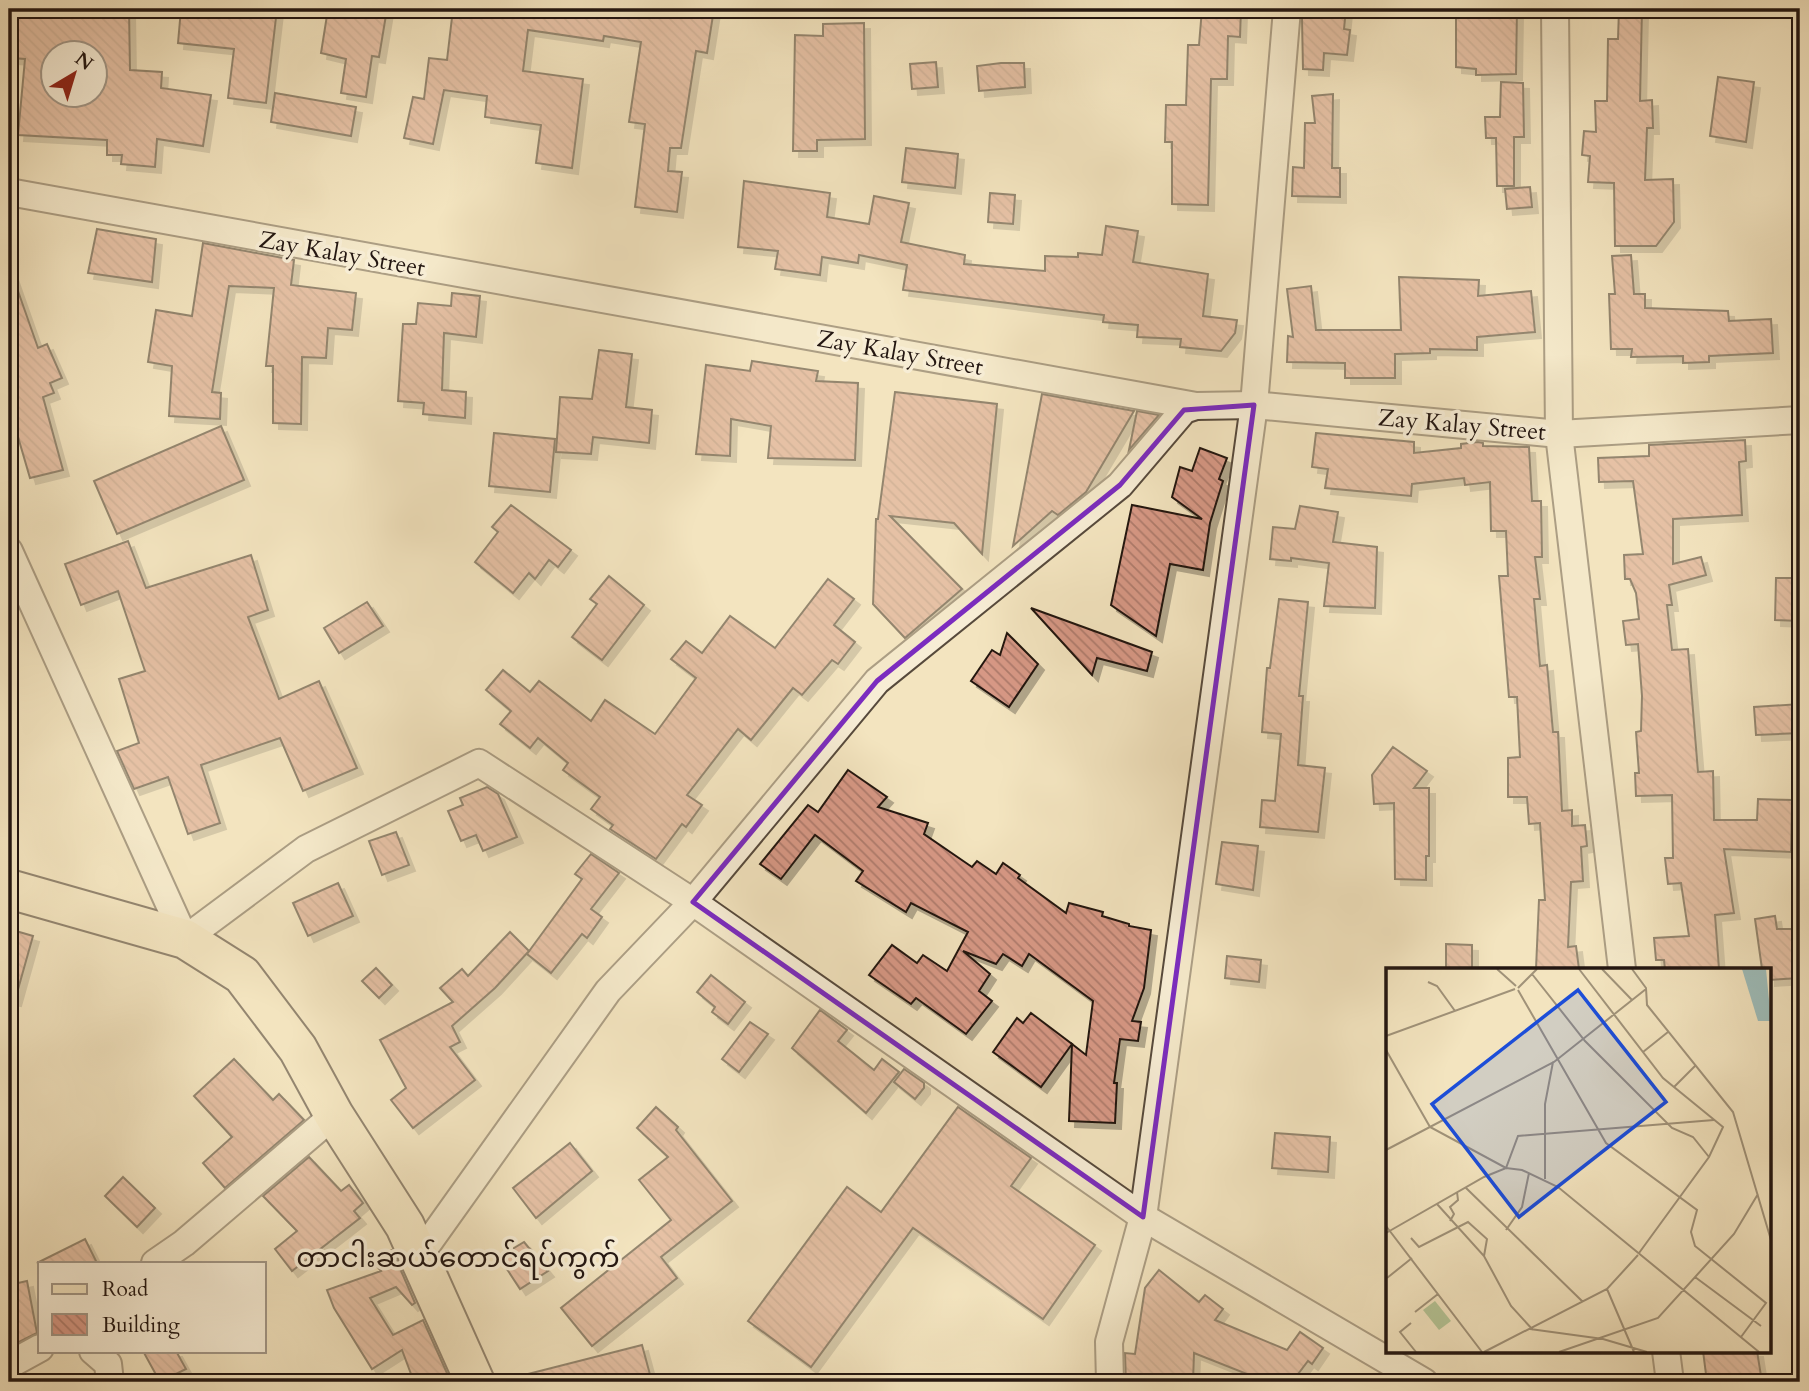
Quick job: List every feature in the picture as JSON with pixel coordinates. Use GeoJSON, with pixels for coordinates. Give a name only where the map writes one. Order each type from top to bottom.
{"type":"FeatureCollection","features":[{"type":"Feature","properties":{"kind":"main road"},"geometry":{"type":"LineString","coordinates":[[9,889],[184,939],[242,975],[298,1049],[334,1115],[405,1226],[475,1382]]}},
{"type":"Feature","properties":{"kind":"street"},"geometry":{"type":"LineString","coordinates":[[1110,1382],[1109,1342],[1143,1217],[1254,405],[1287,9]]}},
{"type":"Feature","properties":{"kind":"street"},"geometry":{"type":"LineString","coordinates":[[1555,9],[1559,433],[1622,968]]}},
{"type":"Feature","properties":{"kind":"street","name":"Zay Kalay Street"},"geometry":{"type":"LineString","coordinates":[[9,192],[1196,406],[1254,405],[1559,433],[1800,420]]}},
{"type":"Feature","properties":{"kind":"street"},"geometry":{"type":"LineString","coordinates":[[419,1256],[608,991],[693,902],[877,681],[1120,485],[1184,410],[1196,406]]}},
{"type":"Feature","properties":{"kind":"street"},"geometry":{"type":"LineString","coordinates":[[9,551],[184,939],[306,849],[479,763],[693,902],[1143,1217],[1424,1382]]}},
{"type":"Feature","properties":{"kind":"street"},"geometry":{"type":"LineString","coordinates":[[156,1262],[184,1243],[334,1115]]}},
{"type":"Feature","properties":{"kind":"street"},"geometry":{"type":"LineString","coordinates":[[9,1365],[38,1349]]}},
{"type":"Feature","properties":{"kind":"street"},"geometry":{"type":"LineString","coordinates":[[94,1352],[108,1364],[110,1382]]}},
{"type":"Feature","properties":{"kind":"street"},"geometry":{"type":"LineString","coordinates":[[1666,1352],[1670,1382]]}},
{"type":"Feature","properties":{"kind":"highlighted area"},"geometry":{"type":"Polygon","coordinates":[[[1254,405],[1143,1217],[693,902],[877,681],[1120,485],[1184,410],[1254,405]]]}},
{"type":"Feature","properties":{"kind":"building"},"geometry":{"type":"Polygon","coordinates":[[[13,9],[129,9],[130,70],[162,72],[161,88],[211,95],[203,146],[157,139],[155,167],[121,164],[122,155],[107,155],[107,140],[18,135],[25,59],[12,58],[13,9]]]}},
{"type":"Feature","properties":{"kind":"building"},"geometry":{"type":"Polygon","coordinates":[[[181,9],[277,9],[266,103],[228,98],[234,49],[178,43],[181,9]]]}},
{"type":"Feature","properties":{"kind":"building"},"geometry":{"type":"Polygon","coordinates":[[[328,9],[387,9],[379,57],[372,56],[366,97],[341,93],[346,59],[321,53],[328,9]]]}},
{"type":"Feature","properties":{"kind":"building"},"geometry":{"type":"Polygon","coordinates":[[[453,9],[714,9],[707,53],[696,51],[681,148],[670,148],[668,171],[682,172],[677,212],[635,207],[645,124],[629,122],[641,42],[604,36],[603,41],[528,30],[523,71],[583,79],[572,168],[536,163],[541,125],[485,117],[487,96],[444,90],[433,144],[404,138],[413,97],[424,99],[429,58],[447,60],[453,9]]]}},
{"type":"Feature","properties":{"kind":"building"},"geometry":{"type":"Polygon","coordinates":[[[1202,9],[1241,9],[1240,37],[1228,36],[1227,79],[1211,79],[1208,205],[1172,204],[1172,142],[1165,142],[1166,105],[1186,105],[1188,45],[1199,45],[1202,9]]]}},
{"type":"Feature","properties":{"kind":"building"},"geometry":{"type":"Polygon","coordinates":[[[1309,9],[1346,9],[1344,29],[1350,30],[1347,55],[1324,53],[1323,70],[1303,69],[1302,19],[1309,9]]]}},
{"type":"Feature","properties":{"kind":"building"},"geometry":{"type":"Polygon","coordinates":[[[1456,9],[1517,9],[1516,74],[1476,75],[1476,69],[1456,67],[1456,9]]]}},
{"type":"Feature","properties":{"kind":"building"},"geometry":{"type":"Polygon","coordinates":[[[1619,9],[1642,9],[1640,101],[1652,100],[1653,128],[1647,128],[1645,180],[1673,179],[1674,222],[1656,246],[1615,246],[1614,183],[1588,182],[1590,156],[1582,155],[1584,131],[1596,132],[1595,101],[1607,101],[1608,39],[1618,39],[1619,9]]]}},
{"type":"Feature","properties":{"kind":"building"},"geometry":{"type":"Polygon","coordinates":[[[864,23],[865,139],[817,140],[817,151],[793,151],[795,35],[823,36],[823,24],[864,23]]]}},
{"type":"Feature","properties":{"kind":"building"},"geometry":{"type":"Polygon","coordinates":[[[936,62],[938,87],[912,89],[910,64],[936,62]]]}},
{"type":"Feature","properties":{"kind":"building"},"geometry":{"type":"Polygon","coordinates":[[[1024,63],[1025,87],[979,91],[977,66],[1024,63]]]}},
{"type":"Feature","properties":{"kind":"building"},"geometry":{"type":"Polygon","coordinates":[[[1718,77],[1754,82],[1746,142],[1710,136],[1718,77]]]}},
{"type":"Feature","properties":{"kind":"building"},"geometry":{"type":"Polygon","coordinates":[[[1501,82],[1523,83],[1524,137],[1514,137],[1514,186],[1497,186],[1496,138],[1486,138],[1485,117],[1500,117],[1501,82]]]}},
{"type":"Feature","properties":{"kind":"building"},"geometry":{"type":"Polygon","coordinates":[[[275,93],[356,107],[351,136],[271,122],[275,93]]]}},
{"type":"Feature","properties":{"kind":"building"},"geometry":{"type":"Polygon","coordinates":[[[1333,94],[1332,168],[1340,168],[1340,197],[1292,196],[1293,167],[1304,168],[1305,123],[1315,123],[1312,96],[1333,94]]]}},
{"type":"Feature","properties":{"kind":"building"},"geometry":{"type":"Polygon","coordinates":[[[906,148],[958,154],[955,188],[902,182],[906,148]]]}},
{"type":"Feature","properties":{"kind":"building"},"geometry":{"type":"Polygon","coordinates":[[[744,181],[830,193],[827,217],[869,224],[874,196],[909,203],[901,242],[965,255],[964,264],[1045,271],[1045,256],[1078,257],[1078,253],[1102,255],[1106,226],[1138,231],[1133,262],[1208,274],[1203,316],[1237,320],[1235,333],[1221,351],[1180,347],[1181,339],[1137,337],[1138,325],[1103,322],[1104,315],[903,290],[907,265],[859,255],[858,263],[822,257],[820,275],[775,269],[778,251],[738,247],[744,181]]]}},
{"type":"Feature","properties":{"kind":"building"},"geometry":{"type":"Polygon","coordinates":[[[1530,187],[1532,207],[1507,209],[1505,189],[1530,187]]]}},
{"type":"Feature","properties":{"kind":"building"},"geometry":{"type":"Polygon","coordinates":[[[990,193],[1015,195],[1013,224],[988,222],[990,193]]]}},
{"type":"Feature","properties":{"kind":"building"},"geometry":{"type":"Polygon","coordinates":[[[97,229],[156,239],[152,282],[88,273],[97,229]]]}},
{"type":"Feature","properties":{"kind":"building"},"geometry":{"type":"Polygon","coordinates":[[[203,243],[294,260],[291,285],[356,293],[352,330],[328,328],[326,358],[302,357],[301,424],[273,423],[273,366],[266,366],[274,288],[229,286],[212,392],[221,393],[220,419],[169,416],[172,366],[148,362],[156,310],[192,316],[203,243]]]}},
{"type":"Feature","properties":{"kind":"building"},"geometry":{"type":"Polygon","coordinates":[[[1631,255],[1634,294],[1645,294],[1645,308],[1728,311],[1729,321],[1771,319],[1773,353],[1709,356],[1709,362],[1683,363],[1683,356],[1631,357],[1632,349],[1611,349],[1609,294],[1615,294],[1612,256],[1631,255]]]}},
{"type":"Feature","properties":{"kind":"building"},"geometry":{"type":"Polygon","coordinates":[[[12,274],[38,348],[47,344],[62,378],[50,383],[54,393],[43,397],[63,470],[30,478],[9,406],[9,275],[12,274]]]}},
{"type":"Feature","properties":{"kind":"building"},"geometry":{"type":"Polygon","coordinates":[[[1399,277],[1479,280],[1478,296],[1531,291],[1535,332],[1477,337],[1477,350],[1430,349],[1430,353],[1395,354],[1395,378],[1345,378],[1345,363],[1287,362],[1288,336],[1293,337],[1287,289],[1311,286],[1316,330],[1401,330],[1399,277]]]}},
{"type":"Feature","properties":{"kind":"building"},"geometry":{"type":"Polygon","coordinates":[[[452,293],[480,296],[476,337],[444,333],[442,390],[466,392],[465,418],[423,414],[424,403],[398,401],[403,324],[416,324],[418,303],[451,306],[452,293]]]}},
{"type":"Feature","properties":{"kind":"building"},"geometry":{"type":"Polygon","coordinates":[[[599,350],[632,354],[626,407],[652,410],[649,443],[593,437],[591,454],[556,452],[560,397],[592,399],[599,350]]]}},
{"type":"Feature","properties":{"kind":"building"},"geometry":{"type":"Polygon","coordinates":[[[752,361],[818,371],[816,381],[858,383],[855,460],[768,458],[771,426],[731,419],[730,456],[696,454],[706,365],[750,371],[752,361]]]}},
{"type":"Feature","properties":{"kind":"building"},"geometry":{"type":"Polygon","coordinates":[[[895,392],[997,404],[982,554],[954,523],[890,516],[962,589],[905,638],[873,604],[876,519],[895,392]]]}},
{"type":"Feature","properties":{"kind":"building"},"geometry":{"type":"Polygon","coordinates":[[[1042,394],[1134,411],[1086,492],[1058,515],[1052,511],[1013,546],[1042,394]]]}},
{"type":"Feature","properties":{"kind":"building"},"geometry":{"type":"Polygon","coordinates":[[[1137,411],[1159,415],[1129,450],[1137,411]]]}},
{"type":"Feature","properties":{"kind":"building"},"geometry":{"type":"Polygon","coordinates":[[[221,426],[244,480],[117,534],[94,481],[221,426]]]}},
{"type":"Feature","properties":{"kind":"building"},"geometry":{"type":"Polygon","coordinates":[[[494,433],[555,439],[550,492],[489,486],[494,433]]]}},
{"type":"Feature","properties":{"kind":"building"},"geometry":{"type":"Polygon","coordinates":[[[1316,433],[1414,442],[1414,453],[1461,448],[1461,444],[1478,442],[1483,443],[1483,446],[1529,447],[1532,501],[1541,501],[1542,557],[1535,557],[1540,599],[1534,599],[1540,666],[1547,665],[1553,732],[1558,732],[1562,811],[1572,810],[1572,826],[1585,825],[1587,846],[1581,847],[1583,881],[1571,882],[1568,947],[1576,946],[1579,968],[1536,968],[1539,900],[1545,900],[1540,823],[1529,824],[1527,797],[1508,797],[1508,758],[1520,757],[1517,697],[1509,697],[1499,576],[1508,576],[1506,531],[1491,531],[1490,482],[1465,485],[1464,478],[1412,484],[1411,496],[1325,488],[1328,469],[1312,467],[1316,433]]]}},
{"type":"Feature","properties":{"kind":"building"},"geometry":{"type":"Polygon","coordinates":[[[1745,440],[1746,461],[1739,462],[1742,515],[1673,519],[1673,564],[1701,557],[1706,575],[1669,585],[1672,605],[1667,605],[1672,650],[1688,649],[1698,772],[1713,771],[1714,820],[1757,820],[1758,799],[1792,800],[1791,852],[1724,849],[1734,913],[1715,915],[1719,968],[1665,968],[1664,960],[1656,960],[1654,938],[1689,936],[1681,883],[1668,884],[1665,858],[1673,858],[1672,795],[1636,796],[1635,773],[1639,773],[1636,732],[1641,731],[1642,696],[1638,644],[1626,645],[1623,621],[1639,619],[1636,593],[1630,579],[1625,579],[1624,555],[1643,554],[1633,481],[1599,482],[1598,458],[1649,456],[1649,445],[1745,440]]]}},
{"type":"Feature","properties":{"kind":"building"},"geometry":{"type":"Polygon","coordinates":[[[1200,448],[1227,458],[1219,479],[1223,481],[1210,523],[1203,570],[1170,564],[1156,636],[1111,605],[1132,505],[1202,519],[1172,497],[1180,467],[1192,471],[1200,448]]]}},
{"type":"Feature","properties":{"kind":"building"},"geometry":{"type":"Polygon","coordinates":[[[511,505],[571,550],[558,567],[549,560],[535,579],[529,573],[513,593],[475,562],[498,532],[492,527],[511,505]]]}},
{"type":"Feature","properties":{"kind":"building"},"geometry":{"type":"Polygon","coordinates":[[[1300,506],[1338,512],[1333,542],[1377,547],[1375,608],[1324,606],[1329,563],[1291,558],[1291,561],[1270,559],[1273,527],[1295,529],[1300,506]]]}},
{"type":"Feature","properties":{"kind":"building"},"geometry":{"type":"Polygon","coordinates":[[[128,541],[146,588],[251,555],[268,610],[248,617],[279,699],[319,681],[357,768],[303,791],[280,738],[201,765],[220,823],[188,834],[168,777],[134,789],[117,751],[139,743],[119,679],[145,671],[118,591],[81,605],[65,564],[128,541]]]}},
{"type":"Feature","properties":{"kind":"building"},"geometry":{"type":"Polygon","coordinates":[[[609,576],[644,605],[602,660],[572,637],[597,604],[590,599],[609,576]]]}},
{"type":"Feature","properties":{"kind":"building"},"geometry":{"type":"Polygon","coordinates":[[[1776,578],[1800,578],[1800,621],[1775,620],[1776,578]]]}},
{"type":"Feature","properties":{"kind":"building"},"geometry":{"type":"Polygon","coordinates":[[[828,579],[854,599],[834,625],[855,642],[838,664],[832,660],[802,695],[793,688],[751,740],[738,729],[687,795],[702,805],[686,827],[682,824],[656,859],[610,829],[613,825],[591,809],[600,797],[563,770],[568,763],[538,738],[530,748],[500,724],[511,711],[486,690],[503,670],[530,692],[539,681],[591,721],[605,700],[655,734],[696,678],[671,659],[686,641],[702,653],[730,616],[775,648],[828,579]]]}},
{"type":"Feature","properties":{"kind":"building"},"geometry":{"type":"Polygon","coordinates":[[[1279,599],[1308,602],[1299,696],[1303,696],[1298,765],[1325,768],[1318,832],[1260,827],[1262,800],[1275,801],[1281,734],[1262,732],[1267,668],[1270,668],[1279,599]]]}},
{"type":"Feature","properties":{"kind":"building"},"geometry":{"type":"Polygon","coordinates":[[[367,602],[383,626],[339,653],[324,628],[367,602]]]}},
{"type":"Feature","properties":{"kind":"building"},"geometry":{"type":"Polygon","coordinates":[[[1031,608],[1152,652],[1147,671],[1097,658],[1092,675],[1031,608]]]}},
{"type":"Feature","properties":{"kind":"building"},"geometry":{"type":"Polygon","coordinates":[[[1007,633],[1038,664],[1009,707],[971,681],[992,650],[1000,655],[1007,633]]]}},
{"type":"Feature","properties":{"kind":"building"},"geometry":{"type":"Polygon","coordinates":[[[1800,704],[1800,733],[1756,735],[1754,707],[1800,704]]]}},
{"type":"Feature","properties":{"kind":"building"},"geometry":{"type":"Polygon","coordinates":[[[1393,747],[1427,771],[1414,788],[1429,788],[1429,856],[1426,856],[1426,880],[1395,879],[1394,803],[1374,804],[1372,775],[1393,747]]]}},
{"type":"Feature","properties":{"kind":"building"},"geometry":{"type":"Polygon","coordinates":[[[848,770],[887,797],[878,807],[928,823],[924,834],[972,867],[977,861],[996,874],[1003,863],[1020,875],[1018,878],[1066,913],[1069,903],[1103,912],[1102,916],[1129,926],[1151,930],[1144,988],[1132,1021],[1141,1022],[1138,1041],[1120,1039],[1114,1083],[1117,1083],[1115,1123],[1069,1121],[1072,1044],[1086,1055],[1093,1001],[1029,954],[1022,966],[1003,954],[996,964],[963,951],[990,974],[979,991],[992,1001],[966,1034],[916,998],[911,1004],[869,975],[892,945],[917,963],[923,955],[947,971],[968,932],[911,903],[906,912],[856,881],[863,871],[815,835],[781,879],[760,864],[808,805],[818,812],[848,770]]]}},
{"type":"Feature","properties":{"kind":"building"},"geometry":{"type":"Polygon","coordinates":[[[487,787],[498,794],[517,837],[483,851],[476,835],[461,841],[448,811],[463,805],[460,798],[487,787]]]}},
{"type":"Feature","properties":{"kind":"building"},"geometry":{"type":"Polygon","coordinates":[[[396,832],[409,865],[382,875],[369,841],[396,832]]]}},
{"type":"Feature","properties":{"kind":"building"},"geometry":{"type":"Polygon","coordinates":[[[1222,842],[1258,846],[1253,890],[1216,884],[1222,842]]]}},
{"type":"Feature","properties":{"kind":"building"},"geometry":{"type":"Polygon","coordinates":[[[591,854],[619,873],[591,909],[602,917],[587,938],[582,934],[551,973],[527,954],[582,879],[575,874],[591,854]]]}},
{"type":"Feature","properties":{"kind":"building"},"geometry":{"type":"Polygon","coordinates":[[[338,883],[353,916],[308,936],[293,903],[338,883]]]}},
{"type":"Feature","properties":{"kind":"building"},"geometry":{"type":"Polygon","coordinates":[[[1775,916],[1777,929],[1800,929],[1800,978],[1770,980],[1770,968],[1762,968],[1755,919],[1775,916]]]}},
{"type":"Feature","properties":{"kind":"building"},"geometry":{"type":"Polygon","coordinates":[[[9,929],[33,936],[15,1000],[9,999],[9,929]]]}},
{"type":"Feature","properties":{"kind":"building"},"geometry":{"type":"Polygon","coordinates":[[[510,932],[529,951],[495,988],[452,1026],[460,1042],[450,1047],[475,1080],[413,1128],[391,1100],[406,1088],[380,1040],[453,1002],[440,988],[462,969],[468,976],[510,932]]]}},
{"type":"Feature","properties":{"kind":"building"},"geometry":{"type":"Polygon","coordinates":[[[1446,944],[1472,945],[1472,968],[1446,968],[1446,944]]]}},
{"type":"Feature","properties":{"kind":"building"},"geometry":{"type":"Polygon","coordinates":[[[1227,956],[1261,960],[1259,982],[1225,978],[1227,956]]]}},
{"type":"Feature","properties":{"kind":"building"},"geometry":{"type":"Polygon","coordinates":[[[376,968],[392,985],[379,998],[362,981],[376,968]]]}},
{"type":"Feature","properties":{"kind":"building"},"geometry":{"type":"Polygon","coordinates":[[[711,975],[745,1002],[728,1024],[712,1012],[715,1007],[697,992],[711,975]]]}},
{"type":"Feature","properties":{"kind":"building"},"geometry":{"type":"Polygon","coordinates":[[[820,1010],[847,1030],[838,1041],[874,1070],[882,1059],[899,1072],[866,1113],[792,1048],[820,1010]]]}},
{"type":"Feature","properties":{"kind":"building"},"geometry":{"type":"Polygon","coordinates":[[[1031,1013],[1072,1044],[1041,1087],[993,1052],[1017,1018],[1023,1023],[1031,1013]]]}},
{"type":"Feature","properties":{"kind":"building"},"geometry":{"type":"Polygon","coordinates":[[[750,1022],[768,1034],[739,1072],[722,1059],[750,1022]]]}},
{"type":"Feature","properties":{"kind":"building"},"geometry":{"type":"Polygon","coordinates":[[[234,1059],[273,1100],[279,1094],[304,1120],[225,1188],[203,1163],[232,1137],[194,1096],[234,1059]]]}},
{"type":"Feature","properties":{"kind":"building"},"geometry":{"type":"Polygon","coordinates":[[[904,1069],[924,1083],[924,1088],[915,1099],[894,1082],[904,1069]]]}},
{"type":"Feature","properties":{"kind":"building"},"geometry":{"type":"Polygon","coordinates":[[[656,1107],[678,1127],[676,1130],[732,1201],[661,1257],[677,1278],[592,1346],[561,1308],[671,1220],[639,1180],[668,1157],[637,1128],[656,1107]]]}},
{"type":"Feature","properties":{"kind":"building"},"geometry":{"type":"Polygon","coordinates":[[[958,1107],[1031,1158],[1011,1186],[1095,1245],[1043,1319],[913,1228],[811,1367],[748,1321],[847,1187],[881,1212],[958,1107]]]}},
{"type":"Feature","properties":{"kind":"building"},"geometry":{"type":"Polygon","coordinates":[[[1275,1133],[1330,1137],[1328,1172],[1272,1168],[1275,1133]]]}},
{"type":"Feature","properties":{"kind":"building"},"geometry":{"type":"Polygon","coordinates":[[[570,1143],[592,1171],[536,1218],[513,1188],[570,1143]]]}},
{"type":"Feature","properties":{"kind":"building"},"geometry":{"type":"Polygon","coordinates":[[[309,1157],[341,1191],[349,1185],[363,1203],[354,1211],[360,1218],[292,1271],[275,1249],[297,1231],[263,1196],[309,1157]]]}},
{"type":"Feature","properties":{"kind":"building"},"geometry":{"type":"Polygon","coordinates":[[[123,1177],[155,1208],[137,1227],[105,1196],[123,1177]]]}},
{"type":"Feature","properties":{"kind":"building"},"geometry":{"type":"Polygon","coordinates":[[[85,1239],[96,1262],[39,1262],[85,1239]]]}},
{"type":"Feature","properties":{"kind":"building"},"geometry":{"type":"Polygon","coordinates":[[[524,1242],[548,1271],[520,1289],[499,1257],[524,1242]]]}},
{"type":"Feature","properties":{"kind":"building"},"geometry":{"type":"Polygon","coordinates":[[[392,1250],[415,1303],[412,1305],[396,1287],[370,1298],[393,1335],[423,1320],[451,1382],[414,1382],[402,1350],[372,1369],[334,1308],[327,1290],[381,1271],[371,1259],[392,1250]]]}},
{"type":"Feature","properties":{"kind":"building"},"geometry":{"type":"Polygon","coordinates":[[[1159,1270],[1199,1302],[1205,1295],[1223,1309],[1215,1320],[1287,1350],[1300,1332],[1323,1348],[1312,1364],[1308,1361],[1292,1382],[1267,1382],[1194,1353],[1193,1382],[1126,1382],[1125,1353],[1135,1354],[1145,1288],[1159,1270]]]}},
{"type":"Feature","properties":{"kind":"building"},"geometry":{"type":"Polygon","coordinates":[[[27,1281],[37,1333],[9,1347],[9,1285],[27,1281]]]}},
{"type":"Feature","properties":{"kind":"building"},"geometry":{"type":"Polygon","coordinates":[[[642,1345],[652,1382],[525,1382],[524,1375],[642,1345]]]}},
{"type":"Feature","properties":{"kind":"building"},"geometry":{"type":"Polygon","coordinates":[[[144,1352],[177,1352],[186,1369],[160,1382],[144,1352]]]}},
{"type":"Feature","properties":{"kind":"building"},"geometry":{"type":"Polygon","coordinates":[[[1703,1352],[1757,1352],[1762,1382],[1707,1382],[1703,1352]]]}},
{"type":"Feature","properties":{"kind":"district","name":"တာငါးဆယ်တောင်ရပ်ကွက်"},"geometry":{"type":"Point","coordinates":[458,1258]}}]}
